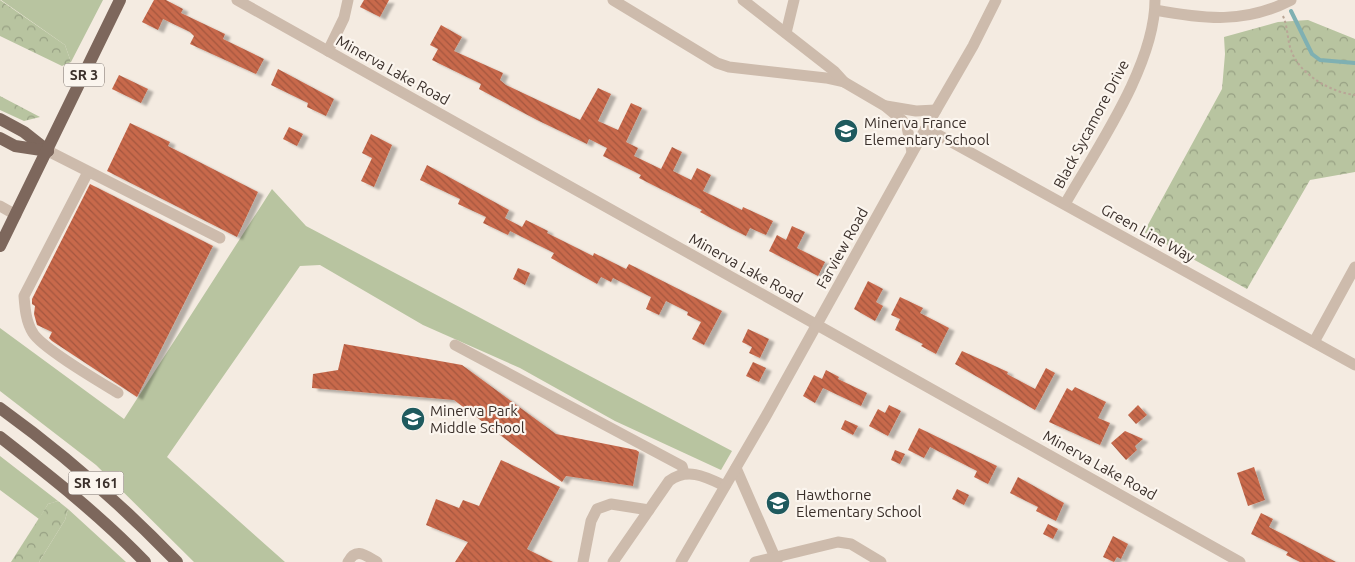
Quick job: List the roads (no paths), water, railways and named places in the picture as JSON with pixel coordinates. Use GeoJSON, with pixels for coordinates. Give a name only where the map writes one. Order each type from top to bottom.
{"type":"FeatureCollection","features":[{"type":"Feature","properties":{"kind":"main road","name":"SR 3"},"geometry":{"type":"LineString","coordinates":[[0,246],[120,0]]}},
{"type":"Feature","properties":{"kind":"main road"},"geometry":{"type":"LineString","coordinates":[[0,120],[24,132],[48,151]]}},
{"type":"Feature","properties":{"kind":"main road"},"geometry":{"type":"LineString","coordinates":[[0,138],[15,146],[48,151]]}},
{"type":"Feature","properties":{"kind":"main road","name":"SR 161"},"geometry":{"type":"LineString","coordinates":[[0,408],[56,448],[135,518],[177,562]]}},
{"type":"Feature","properties":{"kind":"main road","name":"SR 161"},"geometry":{"type":"LineString","coordinates":[[0,437],[44,471],[124,540],[145,562]]}},
{"type":"Feature","properties":{"kind":"street","name":"Minerva Lake Road"},"geometry":{"type":"LineString","coordinates":[[237,0],[816,325],[983,416],[1240,562]]}},
{"type":"Feature","properties":{"kind":"street"},"geometry":{"type":"LineString","coordinates":[[328,51],[344,18],[348,0]]}},
{"type":"Feature","properties":{"kind":"street"},"geometry":{"type":"LineString","coordinates":[[613,0],[717,63],[729,67],[826,78],[844,82]]}},
{"type":"Feature","properties":{"kind":"street"},"geometry":{"type":"LineString","coordinates":[[743,0],[834,71],[844,82],[885,106],[902,120],[907,128],[912,152]]}},
{"type":"Feature","properties":{"kind":"street"},"geometry":{"type":"LineString","coordinates":[[786,33],[794,0]]}},
{"type":"Feature","properties":{"kind":"street","name":"Farview Road"},"geometry":{"type":"LineString","coordinates":[[681,562],[736,468],[989,18],[996,0]]}},
{"type":"Feature","properties":{"kind":"street"},"geometry":{"type":"LineString","coordinates":[[1155,5],[1200,18],[1239,17],[1260,14],[1290,0]]}},
{"type":"Feature","properties":{"kind":"street","name":"Black Sycamore Drive"},"geometry":{"type":"LineString","coordinates":[[1065,204],[1138,72],[1146,52],[1155,5]]}},
{"type":"Feature","properties":{"kind":"street"},"geometry":{"type":"LineString","coordinates":[[885,106],[916,111],[936,110]]}},
{"type":"Feature","properties":{"kind":"street","name":"Green Line Way"},"geometry":{"type":"LineString","coordinates":[[926,128],[1355,365]]}},
{"type":"Feature","properties":{"kind":"street"},"geometry":{"type":"LineString","coordinates":[[48,151],[220,238]]}},
{"type":"Feature","properties":{"kind":"street"},"geometry":{"type":"LineString","coordinates":[[88,172],[24,296],[26,314],[33,334],[61,356],[118,393]]}},
{"type":"Feature","properties":{"kind":"street"},"geometry":{"type":"LineString","coordinates":[[0,206],[16,214]]}},
{"type":"Feature","properties":{"kind":"street"},"geometry":{"type":"LineString","coordinates":[[1314,342],[1355,267]]}},
{"type":"Feature","properties":{"kind":"street"},"geometry":{"type":"LineString","coordinates":[[455,344],[682,466],[684,473]]}},
{"type":"Feature","properties":{"kind":"street"},"geometry":{"type":"LineString","coordinates":[[736,468],[775,561]]}},
{"type":"Feature","properties":{"kind":"street"},"geometry":{"type":"LineString","coordinates":[[613,562],[669,481],[684,473],[700,475],[725,486]]}},
{"type":"Feature","properties":{"kind":"street"},"geometry":{"type":"LineString","coordinates":[[583,562],[591,521],[597,509],[611,504],[649,510]]}},
{"type":"Feature","properties":{"kind":"street"},"geometry":{"type":"LineString","coordinates":[[755,562],[775,561],[838,542],[851,544],[881,562]]}},
{"type":"Feature","properties":{"kind":"street"},"geometry":{"type":"LineString","coordinates":[[348,562],[352,555],[362,553],[377,562]]}},
{"type":"Feature","properties":{"kind":"waterway"},"geometry":{"type":"LineString","coordinates":[[1291,11],[1312,54],[1320,60],[1355,63]]}},
{"type":"Feature","properties":{"kind":"place","name":"Minerva France Elementary School"},"geometry":{"type":"Point","coordinates":[846,131]}},
{"type":"Feature","properties":{"kind":"place","name":"Minerva Park Middle School"},"geometry":{"type":"Point","coordinates":[413,419]}},
{"type":"Feature","properties":{"kind":"place","name":"Hawthorne Elementary School"},"geometry":{"type":"Point","coordinates":[778,503]}}]}
